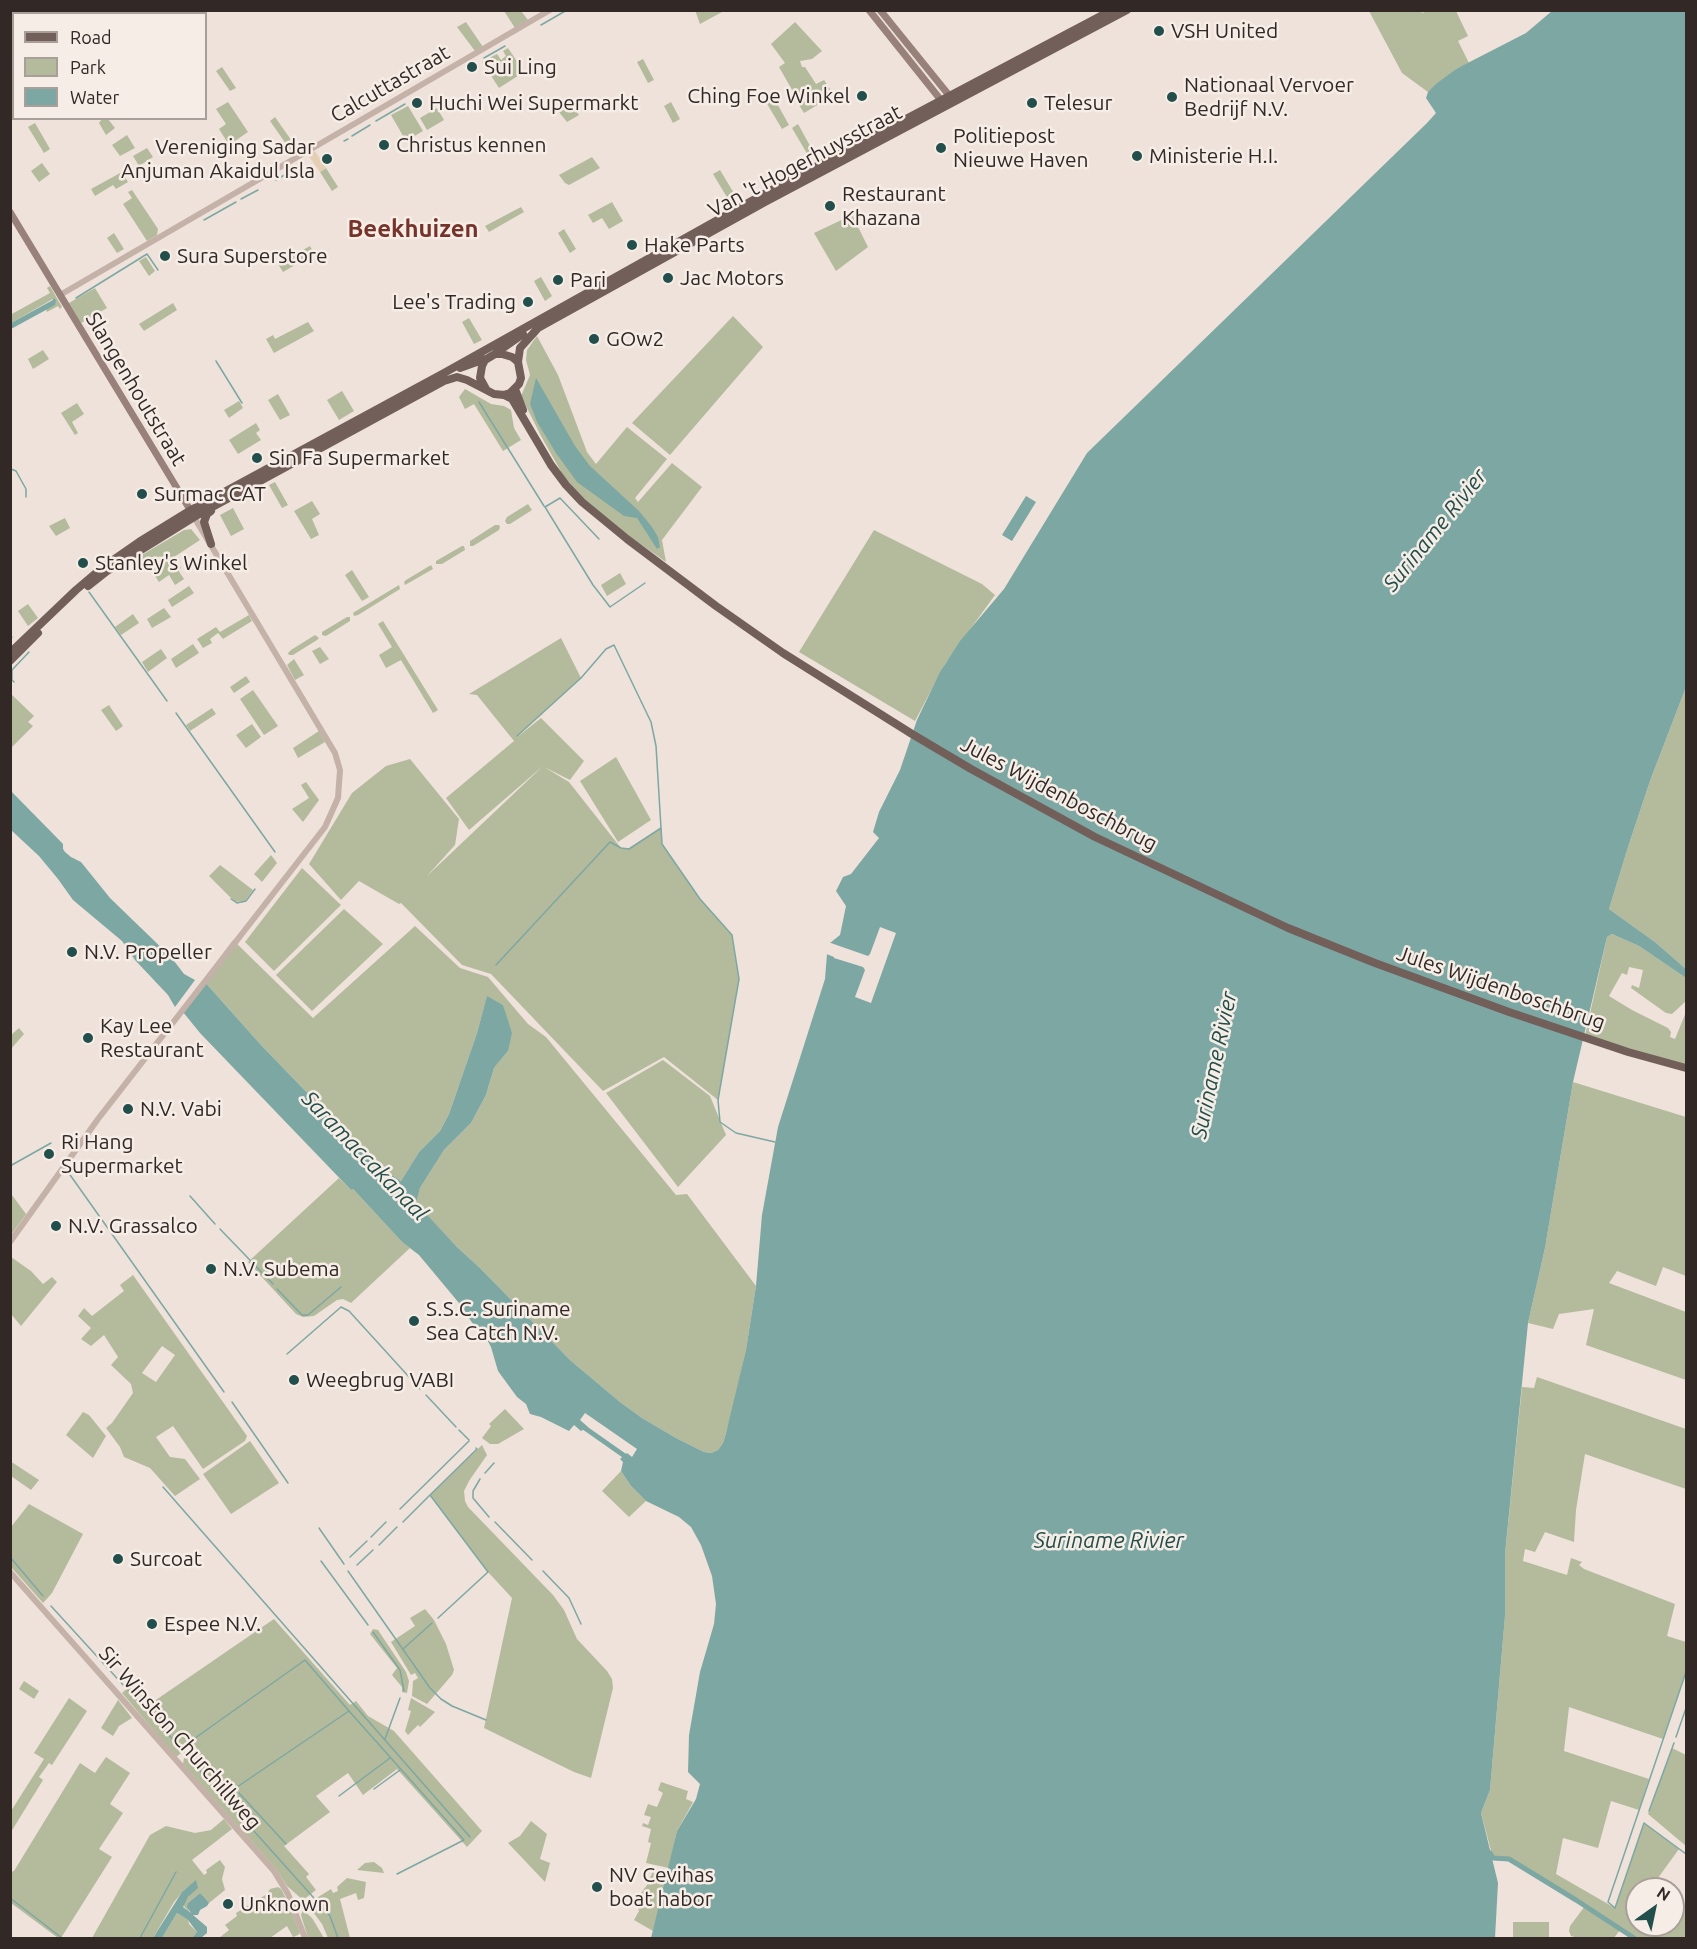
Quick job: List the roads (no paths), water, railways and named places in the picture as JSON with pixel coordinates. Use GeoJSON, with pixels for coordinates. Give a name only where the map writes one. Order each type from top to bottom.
{"type":"FeatureCollection","features":[{"type":"Feature","properties":{"kind":"main road"},"geometry":{"type":"LineString","coordinates":[[869,10],[899,50],[947,100]]}},
{"type":"Feature","properties":{"kind":"main road"},"geometry":{"type":"LineString","coordinates":[[880,10],[947,100]]}},
{"type":"Feature","properties":{"kind":"main road","name":"Van 't Hogerhuysstraat"},"geometry":{"type":"LineString","coordinates":[[518,362],[520,348],[538,328],[1112,10]]}},
{"type":"Feature","properties":{"kind":"main road","name":"Van 't Hogerhuysstraat"},"geometry":{"type":"LineString","coordinates":[[10,653],[76,590],[103,567],[139,542],[193,514],[764,194],[1127,10]]}},
{"type":"Feature","properties":{"kind":"main road"},"geometry":{"type":"LineString","coordinates":[[899,50],[906,44]]}},
{"type":"Feature","properties":{"kind":"main road","name":"Slangenhoutstraat"},"geometry":{"type":"LineString","coordinates":[[10,212],[193,514]]}},
{"type":"Feature","properties":{"kind":"main road","name":"Van 't Hogerhuysstraat"},"geometry":{"type":"LineString","coordinates":[[444,373],[492,355],[541,319]]}},
{"type":"Feature","properties":{"kind":"main road"},"geometry":{"type":"LineString","coordinates":[[492,355],[507,355],[518,362],[521,378],[515,389],[504,395],[494,394],[486,389],[480,378],[485,360],[492,355]]}},
{"type":"Feature","properties":{"kind":"main road","name":"Van 't Hogerhuysstraat"},"geometry":{"type":"LineString","coordinates":[[10,661],[78,593],[193,514],[232,496],[444,381],[457,377],[486,389]]}},
{"type":"Feature","properties":{"kind":"main road","name":"Jules Wijdenboschbrug"},"geometry":{"type":"LineString","coordinates":[[515,389],[536,438]]}},
{"type":"Feature","properties":{"kind":"main road","name":"Jules Wijdenboschbrug"},"geometry":{"type":"LineString","coordinates":[[504,395],[512,399],[551,465],[566,485],[582,502],[627,539],[716,606],[823,679],[971,769],[1095,837],[1248,910],[1342,950],[1498,1008],[1642,1056],[1686,1068]]}},
{"type":"Feature","properties":{"kind":"main road"},"geometry":{"type":"LineString","coordinates":[[211,544],[205,528],[205,518],[232,496]]}},
{"type":"Feature","properties":{"kind":"street","name":"Calcuttastraat"},"geometry":{"type":"LineString","coordinates":[[60,295],[550,10]]}},
{"type":"Feature","properties":{"kind":"street","name":"Slangenhoutstraat"},"geometry":{"type":"LineString","coordinates":[[10,1242],[147,1054],[325,827],[338,798],[340,770],[327,738],[193,514]]}},
{"type":"Feature","properties":{"kind":"street","name":"Sir Winston Churchillweg"},"geometry":{"type":"LineString","coordinates":[[10,1572],[274,1871],[288,1894],[305,1938]]}},
{"type":"Feature","properties":{"kind":"water","name":"Suriname Rivier"},"geometry":{"type":"Polygon","coordinates":[[[1552,11],[1686,11],[1686,687],[1650,781],[1609,909],[1655,942],[1686,969],[1686,978],[1639,946],[1612,934],[1607,937],[1573,1082],[1545,1248],[1528,1323],[1505,1554],[1505,1616],[1490,1790],[1481,1813],[1498,1883],[1495,1938],[651,1938],[677,1831],[696,1799],[700,1784],[688,1772],[689,1735],[700,1672],[714,1624],[716,1604],[712,1576],[701,1545],[691,1527],[679,1517],[646,1501],[631,1486],[621,1471],[623,1462],[620,1459],[627,1453],[632,1457],[637,1449],[585,1413],[580,1420],[588,1427],[581,1431],[574,1425],[569,1431],[530,1414],[526,1404],[517,1397],[498,1371],[491,1347],[484,1334],[473,1324],[459,1303],[419,1255],[402,1242],[353,1189],[351,1190],[200,1033],[183,1012],[203,980],[261,1045],[376,1164],[401,1181],[419,1152],[440,1131],[449,1114],[477,1033],[487,996],[503,1005],[512,1033],[508,1051],[494,1068],[486,1095],[471,1123],[444,1150],[420,1188],[416,1203],[570,1360],[620,1402],[642,1418],[704,1452],[711,1453],[718,1450],[726,1433],[746,1350],[756,1286],[762,1215],[778,1127],[825,979],[830,943],[840,935],[846,906],[836,891],[843,877],[851,874],[879,838],[873,832],[879,812],[900,770],[917,720],[940,672],[960,641],[1004,589],[1087,453],[1427,123],[1436,113],[1426,98],[1428,92],[1436,84],[1456,69],[1526,33],[1552,11]]]}},
{"type":"Feature","properties":{"kind":"water"},"geometry":{"type":"Polygon","coordinates":[[[53,298],[56,300],[55,305],[11,329],[11,323],[53,298]]]}},
{"type":"Feature","properties":{"kind":"water"},"geometry":{"type":"Polygon","coordinates":[[[536,378],[575,446],[590,466],[639,511],[658,537],[660,547],[657,549],[637,518],[624,516],[577,482],[537,422],[530,404],[536,378]]]}},
{"type":"Feature","properties":{"kind":"water"},"geometry":{"type":"Polygon","coordinates":[[[1026,496],[1036,502],[1012,541],[1002,535],[1026,496]]]}},
{"type":"Feature","properties":{"kind":"water"},"geometry":{"type":"Polygon","coordinates":[[[10,790],[63,844],[65,852],[81,862],[110,898],[171,957],[184,974],[195,980],[175,1007],[168,995],[135,960],[122,941],[73,900],[39,856],[11,830],[10,790]]]}},
{"type":"Feature","properties":{"kind":"water"},"geometry":{"type":"Polygon","coordinates":[[[196,1880],[198,1888],[188,1897],[183,1907],[191,1913],[187,1907],[188,1903],[200,1893],[204,1897],[209,1903],[200,1910],[198,1915],[193,1915],[207,1927],[207,1933],[201,1938],[192,1938],[197,1932],[188,1920],[177,1913],[162,1938],[153,1938],[182,1892],[196,1880]]]}},
{"type":"Feature","properties":{"kind":"waterway"},"geometry":{"type":"LineString","coordinates":[[541,25],[567,10]]}},
{"type":"Feature","properties":{"kind":"waterway"},"geometry":{"type":"LineString","coordinates":[[484,58],[505,46]]}},
{"type":"Feature","properties":{"kind":"waterway"},"geometry":{"type":"LineString","coordinates":[[376,121],[405,104]]}},
{"type":"Feature","properties":{"kind":"waterway"},"geometry":{"type":"LineString","coordinates":[[352,136],[370,125]]}},
{"type":"Feature","properties":{"kind":"waterway"},"geometry":{"type":"LineString","coordinates":[[344,141],[348,139]]}},
{"type":"Feature","properties":{"kind":"waterway"},"geometry":{"type":"LineString","coordinates":[[276,180],[298,167]]}},
{"type":"Feature","properties":{"kind":"waterway"},"geometry":{"type":"LineString","coordinates":[[241,199],[258,190]]}},
{"type":"Feature","properties":{"kind":"waterway"},"geometry":{"type":"LineString","coordinates":[[204,220],[236,202]]}},
{"type":"Feature","properties":{"kind":"waterway"},"geometry":{"type":"LineString","coordinates":[[76,298],[147,254],[158,270]]}},
{"type":"Feature","properties":{"kind":"waterway"},"geometry":{"type":"LineString","coordinates":[[216,361],[242,403]]}},
{"type":"Feature","properties":{"kind":"waterway"},"geometry":{"type":"LineString","coordinates":[[479,402],[544,506]]}},
{"type":"Feature","properties":{"kind":"waterway"},"geometry":{"type":"LineString","coordinates":[[11,469],[16,471],[26,489],[26,497]]}},
{"type":"Feature","properties":{"kind":"waterway"},"geometry":{"type":"LineString","coordinates":[[599,539],[560,498],[545,507],[593,585],[610,607],[645,583]]}},
{"type":"Feature","properties":{"kind":"waterway"},"geometry":{"type":"LineString","coordinates":[[89,592],[167,701]]}},
{"type":"Feature","properties":{"kind":"waterway"},"geometry":{"type":"LineString","coordinates":[[581,678],[606,649],[614,645],[651,722],[656,746],[662,844],[700,899],[732,935],[739,979],[718,1100],[720,1122],[736,1133],[775,1142]]}},
{"type":"Feature","properties":{"kind":"waterway"},"geometry":{"type":"LineString","coordinates":[[14,682],[12,670],[29,652]]}},
{"type":"Feature","properties":{"kind":"waterway"},"geometry":{"type":"LineString","coordinates":[[517,736],[581,678]]}},
{"type":"Feature","properties":{"kind":"waterway"},"geometry":{"type":"LineString","coordinates":[[176,713],[275,852]]}},
{"type":"Feature","properties":{"kind":"waterway"},"geometry":{"type":"LineString","coordinates":[[496,965],[610,842],[621,848],[629,849],[661,828]]}},
{"type":"Feature","properties":{"kind":"waterway"},"geometry":{"type":"LineString","coordinates":[[231,899],[237,903],[246,901],[255,889]]}},
{"type":"Feature","properties":{"kind":"waterway"},"geometry":{"type":"LineString","coordinates":[[10,1166],[51,1143]]}},
{"type":"Feature","properties":{"kind":"waterway"},"geometry":{"type":"LineString","coordinates":[[68,1172],[224,1392]]}},
{"type":"Feature","properties":{"kind":"waterway"},"geometry":{"type":"LineString","coordinates":[[190,1196],[215,1224]]}},
{"type":"Feature","properties":{"kind":"waterway"},"geometry":{"type":"LineString","coordinates":[[220,1229],[273,1284]]}},
{"type":"Feature","properties":{"kind":"waterway"},"geometry":{"type":"LineString","coordinates":[[277,1289],[302,1315],[308,1315],[341,1287]]}},
{"type":"Feature","properties":{"kind":"waterway"},"geometry":{"type":"LineString","coordinates":[[287,1354],[341,1307],[349,1311],[420,1389]]}},
{"type":"Feature","properties":{"kind":"waterway"},"geometry":{"type":"LineString","coordinates":[[426,1395],[456,1427]]}},
{"type":"Feature","properties":{"kind":"waterway"},"geometry":{"type":"LineString","coordinates":[[232,1402],[288,1483]]}},
{"type":"Feature","properties":{"kind":"waterway"},"geometry":{"type":"LineString","coordinates":[[582,1426],[629,1459]]}},
{"type":"Feature","properties":{"kind":"waterway"},"geometry":{"type":"LineString","coordinates":[[459,1430],[469,1440]]}},
{"type":"Feature","properties":{"kind":"waterway"},"geometry":{"type":"LineString","coordinates":[[400,1509],[469,1441]]}},
{"type":"Feature","properties":{"kind":"waterway"},"geometry":{"type":"LineString","coordinates":[[430,1495],[476,1448]]}},
{"type":"Feature","properties":{"kind":"waterway"},"geometry":{"type":"LineString","coordinates":[[485,1473],[494,1463]]}},
{"type":"Feature","properties":{"kind":"waterway"},"geometry":{"type":"LineString","coordinates":[[480,1479],[473,1491],[473,1498],[489,1517]]}},
{"type":"Feature","properties":{"kind":"waterway"},"geometry":{"type":"LineString","coordinates":[[163,1487],[470,1837]]}},
{"type":"Feature","properties":{"kind":"waterway"},"geometry":{"type":"LineString","coordinates":[[403,1522],[430,1495],[488,1572],[438,1618]]}},
{"type":"Feature","properties":{"kind":"waterway"},"geometry":{"type":"LineString","coordinates":[[371,1537],[386,1522]]}},
{"type":"Feature","properties":{"kind":"waterway"},"geometry":{"type":"LineString","coordinates":[[495,1522],[532,1560]]}},
{"type":"Feature","properties":{"kind":"waterway"},"geometry":{"type":"LineString","coordinates":[[379,1545],[397,1527]]}},
{"type":"Feature","properties":{"kind":"waterway"},"geometry":{"type":"LineString","coordinates":[[319,1528],[344,1564]]}},
{"type":"Feature","properties":{"kind":"waterway"},"geometry":{"type":"LineString","coordinates":[[350,1557],[367,1541]]}},
{"type":"Feature","properties":{"kind":"waterway"},"geometry":{"type":"LineString","coordinates":[[357,1565],[373,1550]]}},
{"type":"Feature","properties":{"kind":"waterway"},"geometry":{"type":"LineString","coordinates":[[10,1557],[43,1596]]}},
{"type":"Feature","properties":{"kind":"waterway"},"geometry":{"type":"LineString","coordinates":[[321,1561],[368,1625]]}},
{"type":"Feature","properties":{"kind":"waterway"},"geometry":{"type":"LineString","coordinates":[[348,1571],[430,1688],[452,1706],[486,1720]]}},
{"type":"Feature","properties":{"kind":"waterway"},"geometry":{"type":"LineString","coordinates":[[543,1571],[569,1598],[581,1624]]}},
{"type":"Feature","properties":{"kind":"waterway"},"geometry":{"type":"LineString","coordinates":[[51,1606],[189,1757]]}},
{"type":"Feature","properties":{"kind":"waterway"},"geometry":{"type":"LineString","coordinates":[[403,1649],[432,1623]]}},
{"type":"Feature","properties":{"kind":"waterway"},"geometry":{"type":"LineString","coordinates":[[373,1632],[400,1670],[404,1691]]}},
{"type":"Feature","properties":{"kind":"waterway"},"geometry":{"type":"LineString","coordinates":[[181,1748],[305,1660],[349,1711],[237,1787]]}},
{"type":"Feature","properties":{"kind":"waterway"},"geometry":{"type":"LineString","coordinates":[[1686,1672],[1608,1902],[1615,1908],[1644,1823],[1686,1854]]}},
{"type":"Feature","properties":{"kind":"waterway"},"geometry":{"type":"LineString","coordinates":[[385,1739],[400,1698]]}},
{"type":"Feature","properties":{"kind":"waterway"},"geometry":{"type":"LineString","coordinates":[[1676,1737],[1686,1708]]}},
{"type":"Feature","properties":{"kind":"waterway"},"geometry":{"type":"LineString","coordinates":[[349,1711],[464,1840],[397,1874]]}},
{"type":"Feature","properties":{"kind":"waterway"},"geometry":{"type":"LineString","coordinates":[[1649,1811],[1674,1743]]}},
{"type":"Feature","properties":{"kind":"waterway"},"geometry":{"type":"LineString","coordinates":[[339,1796],[390,1758]]}},
{"type":"Feature","properties":{"kind":"waterway"},"geometry":{"type":"LineString","coordinates":[[193,1763],[330,1916],[338,1938]]}},
{"type":"Feature","properties":{"kind":"waterway"},"geometry":{"type":"LineString","coordinates":[[374,1789],[400,1770]]}},
{"type":"Feature","properties":{"kind":"waterway"},"geometry":{"type":"LineString","coordinates":[[239,1793],[286,1844]]}},
{"type":"Feature","properties":{"kind":"waterway"},"geometry":{"type":"LineString","coordinates":[[1490,1853],[1493,1858],[1509,1859],[1634,1938]]}},
{"type":"Feature","properties":{"kind":"waterway"},"geometry":{"type":"LineString","coordinates":[[140,1938],[176,1872]]}},
{"type":"Feature","properties":{"kind":"waterway"},"geometry":{"type":"LineString","coordinates":[[10,1898],[62,1938]]}},
{"type":"Feature","properties":{"kind":"place","name":"VSH United"},"geometry":{"type":"Point","coordinates":[1159,31]}},
{"type":"Feature","properties":{"kind":"place","name":"Sui Ling"},"geometry":{"type":"Point","coordinates":[472,67]}},
{"type":"Feature","properties":{"kind":"place","name":"Ching Foe Winkel"},"geometry":{"type":"Point","coordinates":[862,96]}},
{"type":"Feature","properties":{"kind":"place","name":"Nationaal Vervoer Bedrijf N.V."},"geometry":{"type":"Point","coordinates":[1172,97]}},
{"type":"Feature","properties":{"kind":"place","name":"Huchi Wei Supermarkt"},"geometry":{"type":"Point","coordinates":[417,103]}},
{"type":"Feature","properties":{"kind":"place","name":"Telesur"},"geometry":{"type":"Point","coordinates":[1032,103]}},
{"type":"Feature","properties":{"kind":"place","name":"Christus kennen"},"geometry":{"type":"Point","coordinates":[384,145]}},
{"type":"Feature","properties":{"kind":"place","name":"Politiepost Nieuwe Haven"},"geometry":{"type":"Point","coordinates":[941,148]}},
{"type":"Feature","properties":{"kind":"place","name":"Ministerie H.I."},"geometry":{"type":"Point","coordinates":[1137,156]}},
{"type":"Feature","properties":{"kind":"place","name":"Vereniging Sadar Anjuman Akaidul Isla"},"geometry":{"type":"Point","coordinates":[327,159]}},
{"type":"Feature","properties":{"kind":"place","name":"Restaurant Khazana"},"geometry":{"type":"Point","coordinates":[830,206]}},
{"type":"Feature","properties":{"kind":"place","name":"Hake Parts"},"geometry":{"type":"Point","coordinates":[632,245]}},
{"type":"Feature","properties":{"kind":"place","name":"Sura Superstore"},"geometry":{"type":"Point","coordinates":[165,256]}},
{"type":"Feature","properties":{"kind":"place","name":"Jac Motors"},"geometry":{"type":"Point","coordinates":[668,278]}},
{"type":"Feature","properties":{"kind":"place","name":"Pari"},"geometry":{"type":"Point","coordinates":[558,280]}},
{"type":"Feature","properties":{"kind":"place","name":"Lee's Trading"},"geometry":{"type":"Point","coordinates":[528,302]}},
{"type":"Feature","properties":{"kind":"place","name":"GOw2"},"geometry":{"type":"Point","coordinates":[594,339]}},
{"type":"Feature","properties":{"kind":"place","name":"Sin Fa Supermarket"},"geometry":{"type":"Point","coordinates":[257,458]}},
{"type":"Feature","properties":{"kind":"place","name":"Surmac CAT"},"geometry":{"type":"Point","coordinates":[142,494]}},
{"type":"Feature","properties":{"kind":"place","name":"Stanley's Winkel"},"geometry":{"type":"Point","coordinates":[83,563]}},
{"type":"Feature","properties":{"kind":"place","name":"N.V. Propeller"},"geometry":{"type":"Point","coordinates":[72,952]}},
{"type":"Feature","properties":{"kind":"place","name":"Kay Lee Restaurant"},"geometry":{"type":"Point","coordinates":[88,1038]}},
{"type":"Feature","properties":{"kind":"place","name":"N.V. Vabi"},"geometry":{"type":"Point","coordinates":[128,1109]}},
{"type":"Feature","properties":{"kind":"place","name":"Ri Hang Supermarket"},"geometry":{"type":"Point","coordinates":[49,1154]}},
{"type":"Feature","properties":{"kind":"place","name":"N.V. Grassalco"},"geometry":{"type":"Point","coordinates":[56,1226]}},
{"type":"Feature","properties":{"kind":"place","name":"N.V. Subema"},"geometry":{"type":"Point","coordinates":[211,1269]}},
{"type":"Feature","properties":{"kind":"place","name":"S.S.C. Suriname Sea Catch N.V."},"geometry":{"type":"Point","coordinates":[414,1321]}},
{"type":"Feature","properties":{"kind":"place","name":"Weegbrug VABI"},"geometry":{"type":"Point","coordinates":[294,1380]}},
{"type":"Feature","properties":{"kind":"place","name":"Surcoat"},"geometry":{"type":"Point","coordinates":[118,1559]}},
{"type":"Feature","properties":{"kind":"place","name":"Espee N.V."},"geometry":{"type":"Point","coordinates":[152,1624]}},
{"type":"Feature","properties":{"kind":"place","name":"NV Cevihas boat habor"},"geometry":{"type":"Point","coordinates":[597,1887]}},
{"type":"Feature","properties":{"kind":"place","name":"Unknown"},"geometry":{"type":"Point","coordinates":[228,1904]}},
{"type":"Feature","properties":{"kind":"district","name":"Beekhuizen"},"geometry":{"type":"Point","coordinates":[413,229]}},
{"type":"Feature","properties":{"kind":"water label","name":"Saramaccakanaal"},"geometry":{"type":"Point","coordinates":[365,1156]}}]}
